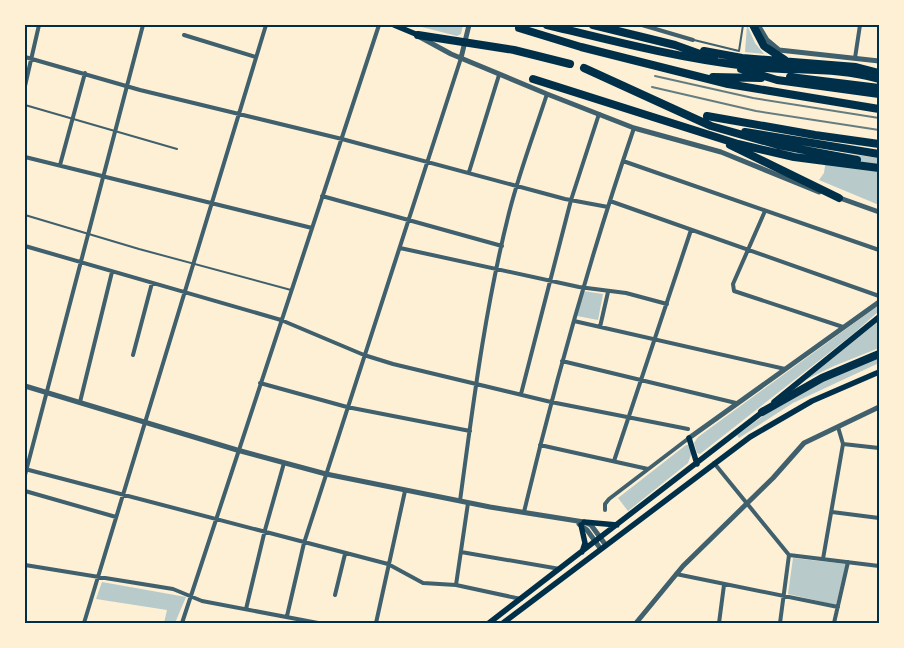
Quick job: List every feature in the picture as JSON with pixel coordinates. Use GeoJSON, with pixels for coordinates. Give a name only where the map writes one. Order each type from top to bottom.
{"type":"FeatureCollection","features":[{"type":"Feature","properties":{"kind":"highway"},"geometry":{"type":"LineString","coordinates":[[547,25],[701,60],[749,66],[875,75]]}},
{"type":"Feature","properties":{"kind":"highway"},"geometry":{"type":"LineString","coordinates":[[593,25],[675,46],[764,77],[879,94]]}},
{"type":"Feature","properties":{"kind":"highway"},"geometry":{"type":"LineString","coordinates":[[754,25],[764,46],[786,61]]}},
{"type":"Feature","properties":{"kind":"highway"},"geometry":{"type":"LineString","coordinates":[[519,28],[693,76],[783,95],[879,109]]}},
{"type":"Feature","properties":{"kind":"highway"},"geometry":{"type":"LineString","coordinates":[[418,35],[464,44],[514,50],[570,64]]}},
{"type":"Feature","properties":{"kind":"highway"},"geometry":{"type":"LineString","coordinates":[[675,46],[727,56],[786,61],[875,75]]}},
{"type":"Feature","properties":{"kind":"highway"},"geometry":{"type":"LineString","coordinates":[[584,68],[711,126],[796,150],[878,167]]}},
{"type":"Feature","properties":{"kind":"highway"},"geometry":{"type":"LineString","coordinates":[[693,76],[746,79],[793,78],[879,88]]}},
{"type":"Feature","properties":{"kind":"highway"},"geometry":{"type":"LineString","coordinates":[[533,79],[710,136],[794,157],[878,167]]}},
{"type":"Feature","properties":{"kind":"highway"},"geometry":{"type":"LineString","coordinates":[[707,116],[879,144]]}},
{"type":"Feature","properties":{"kind":"highway"},"geometry":{"type":"LineString","coordinates":[[711,126],[879,154]]}},
{"type":"Feature","properties":{"kind":"highway"},"geometry":{"type":"LineString","coordinates":[[710,136],[840,198]]}},
{"type":"Feature","properties":{"kind":"highway"},"geometry":{"type":"LineString","coordinates":[[762,412],[822,378],[879,354]]}},
{"type":"Feature","properties":{"kind":"main road"},"geometry":{"type":"LineString","coordinates":[[394,25],[418,35]]}},
{"type":"Feature","properties":{"kind":"main road"},"geometry":{"type":"LineString","coordinates":[[489,623],[617,526],[879,317]]}},
{"type":"Feature","properties":{"kind":"main road"},"geometry":{"type":"LineString","coordinates":[[503,623],[750,437],[792,411],[879,372]]}},
{"type":"Feature","properties":{"kind":"main road"},"geometry":{"type":"LineString","coordinates":[[689,438],[696,464]]}},
{"type":"Feature","properties":{"kind":"main road"},"geometry":{"type":"LineString","coordinates":[[581,553],[585,542],[582,524],[617,526]]}},
{"type":"Feature","properties":{"kind":"street"},"geometry":{"type":"LineString","coordinates":[[25,86],[39,25]]}},
{"type":"Feature","properties":{"kind":"street"},"geometry":{"type":"LineString","coordinates":[[25,475],[143,25]]}},
{"type":"Feature","properties":{"kind":"street"},"geometry":{"type":"LineString","coordinates":[[84,623],[266,25]]}},
{"type":"Feature","properties":{"kind":"street"},"geometry":{"type":"LineString","coordinates":[[182,623],[379,25]]}},
{"type":"Feature","properties":{"kind":"street"},"geometry":{"type":"LineString","coordinates":[[286,616],[304,542],[364,355],[410,221],[427,161],[461,58],[469,25]]}},
{"type":"Feature","properties":{"kind":"street"},"geometry":{"type":"LineString","coordinates":[[642,25],[693,40]]}},
{"type":"Feature","properties":{"kind":"street"},"geometry":{"type":"LineString","coordinates":[[758,25],[767,40],[780,50],[879,61]]}},
{"type":"Feature","properties":{"kind":"street"},"geometry":{"type":"LineString","coordinates":[[855,58],[860,25]]}},
{"type":"Feature","properties":{"kind":"street"},"geometry":{"type":"LineString","coordinates":[[184,35],[256,57]]}},
{"type":"Feature","properties":{"kind":"street"},"geometry":{"type":"LineString","coordinates":[[418,35],[422,40],[499,75],[634,128],[721,152],[804,187],[879,212]]}},
{"type":"Feature","properties":{"kind":"street"},"geometry":{"type":"LineString","coordinates":[[25,57],[128,84],[140,90],[342,139],[571,200],[608,207]]}},
{"type":"Feature","properties":{"kind":"street"},"geometry":{"type":"LineString","coordinates":[[60,165],[85,73]]}},
{"type":"Feature","properties":{"kind":"street"},"geometry":{"type":"LineString","coordinates":[[470,172],[499,75]]}},
{"type":"Feature","properties":{"kind":"street"},"geometry":{"type":"LineString","coordinates":[[460,502],[476,384],[502,246],[516,185],[547,94]]}},
{"type":"Feature","properties":{"kind":"street"},"geometry":{"type":"LineString","coordinates":[[521,394],[571,200],[599,114]]}},
{"type":"Feature","properties":{"kind":"street"},"geometry":{"type":"LineString","coordinates":[[524,512],[562,361],[622,161],[634,128]]}},
{"type":"Feature","properties":{"kind":"street"},"geometry":{"type":"LineString","coordinates":[[25,157],[312,228]]}},
{"type":"Feature","properties":{"kind":"street"},"geometry":{"type":"LineString","coordinates":[[622,161],[879,250]]}},
{"type":"Feature","properties":{"kind":"street"},"geometry":{"type":"LineString","coordinates":[[322,196],[502,246]]}},
{"type":"Feature","properties":{"kind":"street"},"geometry":{"type":"LineString","coordinates":[[610,201],[879,296]]}},
{"type":"Feature","properties":{"kind":"street"},"geometry":{"type":"LineString","coordinates":[[765,211],[733,289],[735,292],[843,327]]}},
{"type":"Feature","properties":{"kind":"street"},"geometry":{"type":"LineString","coordinates":[[614,460],[691,230]]}},
{"type":"Feature","properties":{"kind":"street"},"geometry":{"type":"LineString","coordinates":[[25,246],[281,320],[364,355],[551,402],[688,430]]}},
{"type":"Feature","properties":{"kind":"street"},"geometry":{"type":"LineString","coordinates":[[400,248],[583,288],[626,293],[667,304]]}},
{"type":"Feature","properties":{"kind":"street"},"geometry":{"type":"LineString","coordinates":[[80,402],[112,272]]}},
{"type":"Feature","properties":{"kind":"street"},"geometry":{"type":"LineString","coordinates":[[133,355],[152,282]]}},
{"type":"Feature","properties":{"kind":"street"},"geometry":{"type":"LineString","coordinates":[[600,327],[608,292]]}},
{"type":"Feature","properties":{"kind":"street"},"geometry":{"type":"LineString","coordinates":[[606,510],[605,504],[609,499],[689,438],[879,302]]}},
{"type":"Feature","properties":{"kind":"street"},"geometry":{"type":"LineString","coordinates":[[574,321],[785,369]]}},
{"type":"Feature","properties":{"kind":"street"},"geometry":{"type":"LineString","coordinates":[[562,361],[736,403]]}},
{"type":"Feature","properties":{"kind":"street"},"geometry":{"type":"LineString","coordinates":[[260,383],[347,407],[470,430]]}},
{"type":"Feature","properties":{"kind":"street"},"geometry":{"type":"LineString","coordinates":[[25,386],[238,450],[326,474],[460,502],[572,520],[582,524],[603,546]]}},
{"type":"Feature","properties":{"kind":"street"},"geometry":{"type":"LineString","coordinates":[[636,623],[675,574],[748,503],[804,443],[879,407]]}},
{"type":"Feature","properties":{"kind":"street"},"geometry":{"type":"LineString","coordinates":[[823,559],[843,444],[838,427]]}},
{"type":"Feature","properties":{"kind":"street"},"geometry":{"type":"LineString","coordinates":[[843,444],[879,448]]}},
{"type":"Feature","properties":{"kind":"street"},"geometry":{"type":"LineString","coordinates":[[540,445],[614,460],[648,470]]}},
{"type":"Feature","properties":{"kind":"street"},"geometry":{"type":"LineString","coordinates":[[246,609],[265,530],[284,463]]}},
{"type":"Feature","properties":{"kind":"street"},"geometry":{"type":"LineString","coordinates":[[714,463],[789,555],[879,566]]}},
{"type":"Feature","properties":{"kind":"street"},"geometry":{"type":"LineString","coordinates":[[26,469],[265,530],[345,554],[388,564],[419,582],[456,585],[521,599]]}},
{"type":"Feature","properties":{"kind":"street"},"geometry":{"type":"LineString","coordinates":[[25,491],[116,517]]}},
{"type":"Feature","properties":{"kind":"street"},"geometry":{"type":"LineString","coordinates":[[376,623],[405,491]]}},
{"type":"Feature","properties":{"kind":"street"},"geometry":{"type":"LineString","coordinates":[[456,585],[468,503]]}},
{"type":"Feature","properties":{"kind":"street"},"geometry":{"type":"LineString","coordinates":[[832,512],[879,518]]}},
{"type":"Feature","properties":{"kind":"street"},"geometry":{"type":"LineString","coordinates":[[461,552],[561,569]]}},
{"type":"Feature","properties":{"kind":"street"},"geometry":{"type":"LineString","coordinates":[[335,594],[345,554]]}},
{"type":"Feature","properties":{"kind":"street"},"geometry":{"type":"LineString","coordinates":[[780,623],[789,555]]}},
{"type":"Feature","properties":{"kind":"street"},"geometry":{"type":"LineString","coordinates":[[834,623],[848,562]]}},
{"type":"Feature","properties":{"kind":"street"},"geometry":{"type":"LineString","coordinates":[[25,565],[173,589],[192,595],[202,601],[318,623]]}},
{"type":"Feature","properties":{"kind":"street"},"geometry":{"type":"LineString","coordinates":[[675,574],[838,607]]}},
{"type":"Feature","properties":{"kind":"street"},"geometry":{"type":"LineString","coordinates":[[719,623],[724,585]]}},
{"type":"Feature","properties":{"kind":"lane"},"geometry":{"type":"LineString","coordinates":[[693,40],[739,51],[742,25]]}},
{"type":"Feature","properties":{"kind":"lane"},"geometry":{"type":"LineString","coordinates":[[25,105],[177,149]]}},
{"type":"Feature","properties":{"kind":"lane"},"geometry":{"type":"LineString","coordinates":[[25,215],[193,264],[291,290]]}},
{"type":"Feature","properties":{"kind":"shaded area"},"geometry":{"type":"Polygon","coordinates":[[[414,25],[463,25],[461,34],[457,36],[414,25]]]}},
{"type":"Feature","properties":{"kind":"shaded area"},"geometry":{"type":"Polygon","coordinates":[[[747,25],[755,43],[764,54],[745,52],[747,25]]]}},
{"type":"Feature","properties":{"kind":"shaded area"},"geometry":{"type":"Polygon","coordinates":[[[827,151],[879,158],[879,205],[819,180],[824,173],[827,151]]]}},
{"type":"Feature","properties":{"kind":"shaded area"},"geometry":{"type":"Polygon","coordinates":[[[583,291],[603,294],[598,320],[577,316],[583,291]]]}},
{"type":"Feature","properties":{"kind":"shaded area"},"geometry":{"type":"Polygon","coordinates":[[[879,305],[879,311],[853,334],[700,454],[697,453],[694,443],[698,437],[879,305]]]}},
{"type":"Feature","properties":{"kind":"shaded area"},"geometry":{"type":"Polygon","coordinates":[[[879,321],[879,348],[801,382],[879,321]]]}},
{"type":"Feature","properties":{"kind":"shaded area"},"geometry":{"type":"Polygon","coordinates":[[[879,355],[879,363],[793,403],[739,438],[737,435],[793,394],[879,355]]]}},
{"type":"Feature","properties":{"kind":"shaded area"},"geometry":{"type":"Polygon","coordinates":[[[686,445],[689,445],[692,452],[688,463],[628,511],[618,498],[686,445]]]}},
{"type":"Feature","properties":{"kind":"shaded area"},"geometry":{"type":"Polygon","coordinates":[[[793,558],[846,564],[836,605],[788,594],[793,558]]]}},
{"type":"Feature","properties":{"kind":"shaded area"},"geometry":{"type":"Polygon","coordinates":[[[102,582],[186,597],[175,623],[164,623],[167,610],[96,599],[102,582]]]}},
{"type":"Feature","properties":{"kind":"railway"},"geometry":{"type":"LineString","coordinates":[[655,76],[753,98],[879,118]]}},
{"type":"Feature","properties":{"kind":"railway"},"geometry":{"type":"LineString","coordinates":[[652,87],[756,111],[879,130]]}}]}
